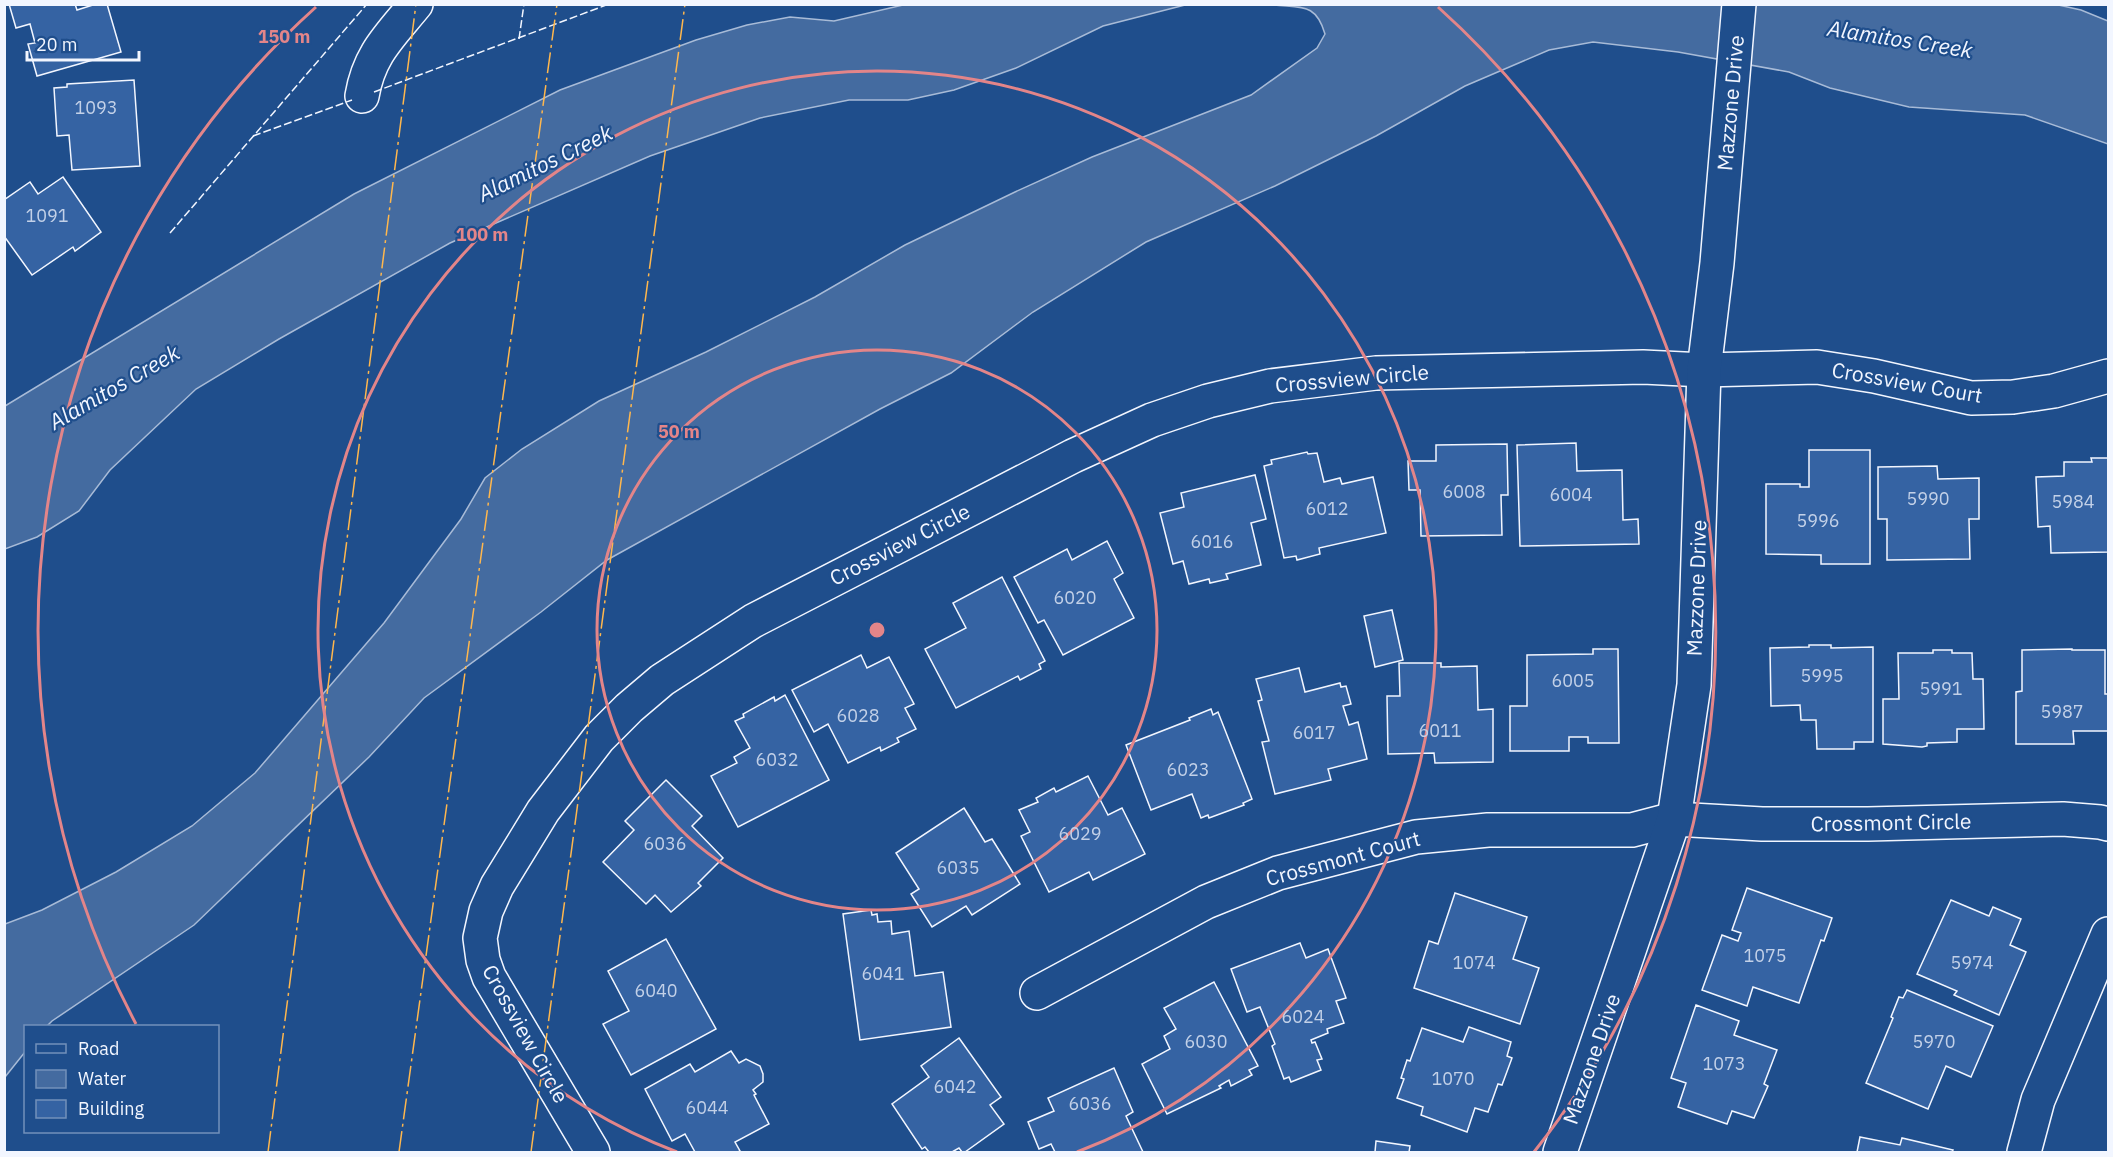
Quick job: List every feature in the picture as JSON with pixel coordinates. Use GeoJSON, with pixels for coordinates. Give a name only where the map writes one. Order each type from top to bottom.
{"type":"FeatureCollection","features":[{"type":"Feature","properties":{"kind":"street"},"geometry":{"type":"LineString","coordinates":[[362,96],[366,75],[380,48],[416,4]]}},
{"type":"Feature","properties":{"kind":"street","name":"Mazzone Drive"},"geometry":{"type":"LineString","coordinates":[[1560,1152],[1674,819],[1694,685],[1704,369],[1717,262],[1739,4]]}},
{"type":"Feature","properties":{"kind":"street","name":"Crossview Court"},"geometry":{"type":"LineString","coordinates":[[1704,369],[1817,367],[1874,376],[1971,398],[2013,397],[2054,391],[2109,376]]}},
{"type":"Feature","properties":{"kind":"street","name":"Crossview Circle"},"geometry":{"type":"LineString","coordinates":[[593,1152],[489,977],[483,960],[480,938],[486,911],[497,886],[543,811],[598,738],[662,680],[753,621],[1073,456],[1152,420],[1200,403],[1270,386],[1376,373],[1704,369]]}},
{"type":"Feature","properties":{"kind":"street","name":"Crossmont Circle"},"geometry":{"type":"LineString","coordinates":[[1674,819],[1761,824],[2063,819],[2109,824]]}},
{"type":"Feature","properties":{"kind":"street","name":"Crossmont Court"},"geometry":{"type":"LineString","coordinates":[[1037,993],[1206,902],[1288,870],[1416,837],[1488,830],[1632,830],[1674,819]]}},
{"type":"Feature","properties":{"kind":"street"},"geometry":{"type":"LineString","coordinates":[[2024,1152],[2038,1101],[2109,934]]}},
{"type":"Feature","properties":{"kind":"water","name":"Alamitos Creek"},"geometry":{"type":"Polygon","coordinates":[[[2054,4],[2081,10],[2108,21],[2108,144],[2025,115],[1909,107],[1830,88],[1789,72],[1678,52],[1593,42],[1549,50],[1465,86],[1376,136],[1275,186],[1146,242],[1033,312],[951,373],[880,409],[607,560],[424,698],[369,757],[194,925],[48,1025],[24,1025],[24,1053],[5,1077],[5,924],[42,910],[116,872],[192,826],[255,773],[384,623],[461,519],[485,478],[522,449],[599,401],[706,352],[815,297],[905,245],[1092,157],[1251,95],[1317,48],[1325,34],[1317,17],[1307,9],[1274,5],[2054,4]]]}},
{"type":"Feature","properties":{"kind":"water","name":"Alamitos Creek"},"geometry":{"type":"Polygon","coordinates":[[[903,5],[1185,5],[1103,26],[1016,68],[954,90],[908,100],[849,100],[760,118],[650,156],[450,243],[279,339],[196,389],[110,470],[79,511],[37,537],[5,549],[5,406],[354,194],[560,90],[696,40],[747,25],[790,17],[834,21],[903,5]]]}},
{"type":"Feature","properties":{"kind":"building"},"geometry":{"type":"Polygon","coordinates":[[[9,4],[75,4],[77,10],[96,4],[107,4],[121,52],[37,76],[28,44],[35,43],[30,24],[16,28],[9,4]]]}},
{"type":"Feature","properties":{"kind":"building"},"geometry":{"type":"Polygon","coordinates":[[[134,80],[140,166],[72,170],[69,135],[57,136],[54,88],[67,87],[67,84],[134,80]]]}},
{"type":"Feature","properties":{"kind":"building"},"geometry":{"type":"Polygon","coordinates":[[[63,177],[101,232],[75,251],[73,247],[32,275],[4,236],[4,200],[30,182],[38,194],[63,177]]]}},
{"type":"Feature","properties":{"kind":"building"},"geometry":{"type":"Polygon","coordinates":[[[1576,443],[1577,471],[1622,470],[1623,520],[1638,519],[1639,544],[1520,546],[1517,445],[1576,443]]]}},
{"type":"Feature","properties":{"kind":"building"},"geometry":{"type":"Polygon","coordinates":[[[1507,444],[1508,495],[1501,495],[1502,535],[1421,536],[1420,490],[1409,490],[1408,461],[1436,461],[1436,445],[1507,444]]]}},
{"type":"Feature","properties":{"kind":"building"},"geometry":{"type":"Polygon","coordinates":[[[1809,450],[1870,450],[1870,564],[1821,564],[1821,555],[1766,554],[1766,484],[1800,484],[1800,487],[1809,487],[1809,450]]]}},
{"type":"Feature","properties":{"kind":"building"},"geometry":{"type":"Polygon","coordinates":[[[1307,452],[1308,454],[1317,453],[1324,482],[1340,478],[1342,484],[1373,477],[1386,533],[1319,548],[1320,554],[1297,560],[1296,556],[1284,558],[1264,466],[1272,464],[1271,460],[1307,452]]]}},
{"type":"Feature","properties":{"kind":"building"},"geometry":{"type":"Polygon","coordinates":[[[2091,458],[2108,458],[2108,552],[2051,553],[2050,526],[2038,527],[2036,477],[2064,476],[2064,462],[2092,462],[2091,458]]]}},
{"type":"Feature","properties":{"kind":"building"},"geometry":{"type":"Polygon","coordinates":[[[1937,466],[1938,479],[1979,478],[1979,519],[1969,519],[1970,559],[1887,560],[1887,519],[1878,519],[1878,467],[1937,466]]]}},
{"type":"Feature","properties":{"kind":"building"},"geometry":{"type":"Polygon","coordinates":[[[1255,475],[1266,519],[1251,523],[1261,565],[1226,574],[1228,579],[1210,583],[1209,579],[1189,584],[1183,561],[1173,564],[1160,513],[1184,507],[1181,493],[1255,475]]]}},
{"type":"Feature","properties":{"kind":"building"},"geometry":{"type":"Polygon","coordinates":[[[1107,541],[1123,573],[1114,579],[1134,618],[1063,655],[1044,620],[1038,623],[1014,577],[1067,549],[1072,560],[1107,541]]]}},
{"type":"Feature","properties":{"kind":"building"},"geometry":{"type":"Polygon","coordinates":[[[1002,577],[1045,661],[1039,664],[1041,669],[1020,680],[1018,676],[956,708],[925,649],[966,628],[953,603],[1002,577]]]}},
{"type":"Feature","properties":{"kind":"building"},"geometry":{"type":"Polygon","coordinates":[[[1392,610],[1403,660],[1375,667],[1364,616],[1392,610]]]}},
{"type":"Feature","properties":{"kind":"building"},"geometry":{"type":"Polygon","coordinates":[[[1809,645],[1831,645],[1831,648],[1873,647],[1873,742],[1854,742],[1854,749],[1817,749],[1816,720],[1801,720],[1800,705],[1771,706],[1770,648],[1809,647],[1809,645]]]}},
{"type":"Feature","properties":{"kind":"building"},"geometry":{"type":"Polygon","coordinates":[[[1593,649],[1618,649],[1619,743],[1588,743],[1588,737],[1569,737],[1569,751],[1510,751],[1510,706],[1527,706],[1527,655],[1593,654],[1593,649]]]}},
{"type":"Feature","properties":{"kind":"building"},"geometry":{"type":"Polygon","coordinates":[[[1933,650],[1972,653],[1973,679],[1983,679],[1984,729],[1957,729],[1957,742],[1927,743],[1927,746],[1922,747],[1883,744],[1883,699],[1899,699],[1898,653],[1933,653],[1933,650]]]}},
{"type":"Feature","properties":{"kind":"building"},"geometry":{"type":"Polygon","coordinates":[[[2022,650],[2105,650],[2108,731],[2073,731],[2074,744],[2016,744],[2016,692],[2022,691],[2022,650]]]}},
{"type":"Feature","properties":{"kind":"building"},"geometry":{"type":"Polygon","coordinates":[[[861,655],[867,668],[889,657],[914,704],[905,708],[916,729],[897,738],[899,742],[881,751],[880,747],[848,763],[828,724],[814,732],[792,690],[861,655]]]}},
{"type":"Feature","properties":{"kind":"building"},"geometry":{"type":"Polygon","coordinates":[[[1399,663],[1441,663],[1441,667],[1477,666],[1478,710],[1493,709],[1493,762],[1435,763],[1434,753],[1388,754],[1387,696],[1400,696],[1399,663]]]}},
{"type":"Feature","properties":{"kind":"building"},"geometry":{"type":"Polygon","coordinates":[[[1299,668],[1305,692],[1340,683],[1341,687],[1346,686],[1351,704],[1343,706],[1349,725],[1358,722],[1367,759],[1328,769],[1331,780],[1275,794],[1262,742],[1269,741],[1258,701],[1262,700],[1256,679],[1299,668]]]}},
{"type":"Feature","properties":{"kind":"building"},"geometry":{"type":"Polygon","coordinates":[[[785,695],[829,780],[738,827],[711,776],[737,763],[734,757],[750,748],[735,721],[774,697],[775,701],[785,695]]]}},
{"type":"Feature","properties":{"kind":"building"},"geometry":{"type":"Polygon","coordinates":[[[1211,709],[1213,715],[1218,712],[1252,799],[1243,803],[1244,805],[1209,818],[1208,815],[1201,818],[1192,794],[1151,810],[1126,745],[1190,720],[1189,718],[1211,709]]]}},
{"type":"Feature","properties":{"kind":"building"},"geometry":{"type":"Polygon","coordinates":[[[1088,776],[1108,815],[1122,808],[1145,854],[1093,880],[1089,872],[1049,892],[1021,836],[1030,832],[1019,810],[1038,802],[1036,798],[1054,788],[1056,792],[1088,776]]]}},
{"type":"Feature","properties":{"kind":"building"},"geometry":{"type":"Polygon","coordinates":[[[666,780],[702,816],[692,826],[723,858],[698,883],[701,886],[671,912],[655,895],[646,904],[603,862],[634,830],[625,821],[666,780]]]}},
{"type":"Feature","properties":{"kind":"building"},"geometry":{"type":"Polygon","coordinates":[[[964,808],[985,842],[992,839],[1020,884],[972,915],[966,906],[932,927],[911,894],[919,889],[896,853],[964,808]]]}},
{"type":"Feature","properties":{"kind":"building"},"geometry":{"type":"Polygon","coordinates":[[[1747,888],[1832,918],[1824,941],[1821,940],[1799,1003],[1753,987],[1747,1006],[1702,990],[1722,935],[1738,941],[1741,933],[1732,930],[1747,888]]]}},
{"type":"Feature","properties":{"kind":"building"},"geometry":{"type":"Polygon","coordinates":[[[1455,893],[1527,917],[1513,959],[1539,968],[1520,1024],[1414,988],[1429,941],[1438,944],[1455,893]]]}},
{"type":"Feature","properties":{"kind":"building"},"geometry":{"type":"Polygon","coordinates":[[[1951,900],[1989,916],[1993,907],[2021,919],[2010,945],[2026,952],[1999,1015],[1954,995],[1957,991],[1917,974],[1951,900]]]}},
{"type":"Feature","properties":{"kind":"building"},"geometry":{"type":"Polygon","coordinates":[[[871,910],[872,915],[877,914],[878,922],[891,921],[892,934],[909,931],[915,976],[943,972],[951,1027],[860,1040],[843,914],[871,910]]]}},
{"type":"Feature","properties":{"kind":"building"},"geometry":{"type":"Polygon","coordinates":[[[666,939],[716,1029],[631,1075],[603,1024],[629,1011],[608,971],[666,939]]]}},
{"type":"Feature","properties":{"kind":"building"},"geometry":{"type":"Polygon","coordinates":[[[1300,943],[1306,958],[1328,949],[1346,998],[1336,1001],[1344,1023],[1327,1029],[1328,1033],[1311,1040],[1312,1043],[1315,1042],[1322,1059],[1317,1060],[1321,1070],[1291,1082],[1289,1077],[1284,1079],[1272,1046],[1275,1044],[1260,1007],[1247,1012],[1231,969],[1300,943]]]}},
{"type":"Feature","properties":{"kind":"building"},"geometry":{"type":"Polygon","coordinates":[[[1214,982],[1258,1066],[1249,1070],[1252,1075],[1231,1086],[1229,1080],[1219,1086],[1221,1088],[1167,1114],[1142,1064],[1170,1049],[1164,1036],[1176,1029],[1164,1008],[1214,982]]]}},
{"type":"Feature","properties":{"kind":"building"},"geometry":{"type":"Polygon","coordinates":[[[1907,990],[1993,1026],[1971,1077],[1946,1066],[1928,1109],[1866,1083],[1893,1018],[1891,1017],[1899,997],[1903,998],[1907,990]]]}},
{"type":"Feature","properties":{"kind":"building"},"geometry":{"type":"Polygon","coordinates":[[[1696,1005],[1739,1021],[1734,1035],[1777,1050],[1764,1084],[1768,1086],[1754,1118],[1732,1111],[1727,1124],[1678,1107],[1686,1083],[1671,1078],[1696,1005]]]}},
{"type":"Feature","properties":{"kind":"building"},"geometry":{"type":"Polygon","coordinates":[[[1469,1027],[1511,1042],[1507,1056],[1512,1058],[1502,1085],[1498,1084],[1488,1112],[1475,1108],[1467,1132],[1421,1115],[1423,1107],[1397,1098],[1404,1079],[1401,1078],[1407,1060],[1410,1061],[1422,1028],[1463,1042],[1469,1027]]]}},
{"type":"Feature","properties":{"kind":"building"},"geometry":{"type":"Polygon","coordinates":[[[959,1038],[1001,1097],[990,1105],[1004,1124],[965,1152],[959,1148],[952,1152],[929,1152],[925,1147],[922,1149],[892,1104],[929,1077],[921,1066],[959,1038]]]}},
{"type":"Feature","properties":{"kind":"building"},"geometry":{"type":"Polygon","coordinates":[[[731,1051],[739,1063],[746,1059],[760,1066],[763,1082],[753,1090],[769,1124],[735,1142],[740,1151],[738,1152],[695,1152],[685,1134],[672,1141],[645,1089],[690,1064],[695,1072],[731,1051]]]}},
{"type":"Feature","properties":{"kind":"building"},"geometry":{"type":"Polygon","coordinates":[[[1114,1068],[1133,1112],[1126,1116],[1143,1152],[1055,1152],[1051,1144],[1039,1149],[1028,1122],[1054,1111],[1048,1098],[1114,1068]]]}},
{"type":"Feature","properties":{"kind":"building"},"geometry":{"type":"Polygon","coordinates":[[[1860,1137],[1900,1145],[1902,1138],[1953,1150],[1952,1152],[1857,1152],[1860,1137]]]}},
{"type":"Feature","properties":{"kind":"building"},"geometry":{"type":"Polygon","coordinates":[[[1376,1141],[1410,1146],[1409,1152],[1375,1152],[1376,1141]]]}},
{"type":"Feature","properties":{"kind":"fence"},"geometry":{"type":"LineString","coordinates":[[170,233],[367,4]]}},
{"type":"Feature","properties":{"kind":"fence"},"geometry":{"type":"LineString","coordinates":[[519,39],[524,4]]}},
{"type":"Feature","properties":{"kind":"fence"},"geometry":{"type":"LineString","coordinates":[[374,92],[609,4]]}},
{"type":"Feature","properties":{"kind":"fence"},"geometry":{"type":"LineString","coordinates":[[253,136],[352,100]]}},
{"type":"Feature","properties":{"kind":"power"},"geometry":{"type":"LineString","coordinates":[[268,1152],[416,4]]}},
{"type":"Feature","properties":{"kind":"power"},"geometry":{"type":"LineString","coordinates":[[399,1152],[557,4]]}},
{"type":"Feature","properties":{"kind":"power"},"geometry":{"type":"LineString","coordinates":[[531,1152],[685,4]]}}]}
